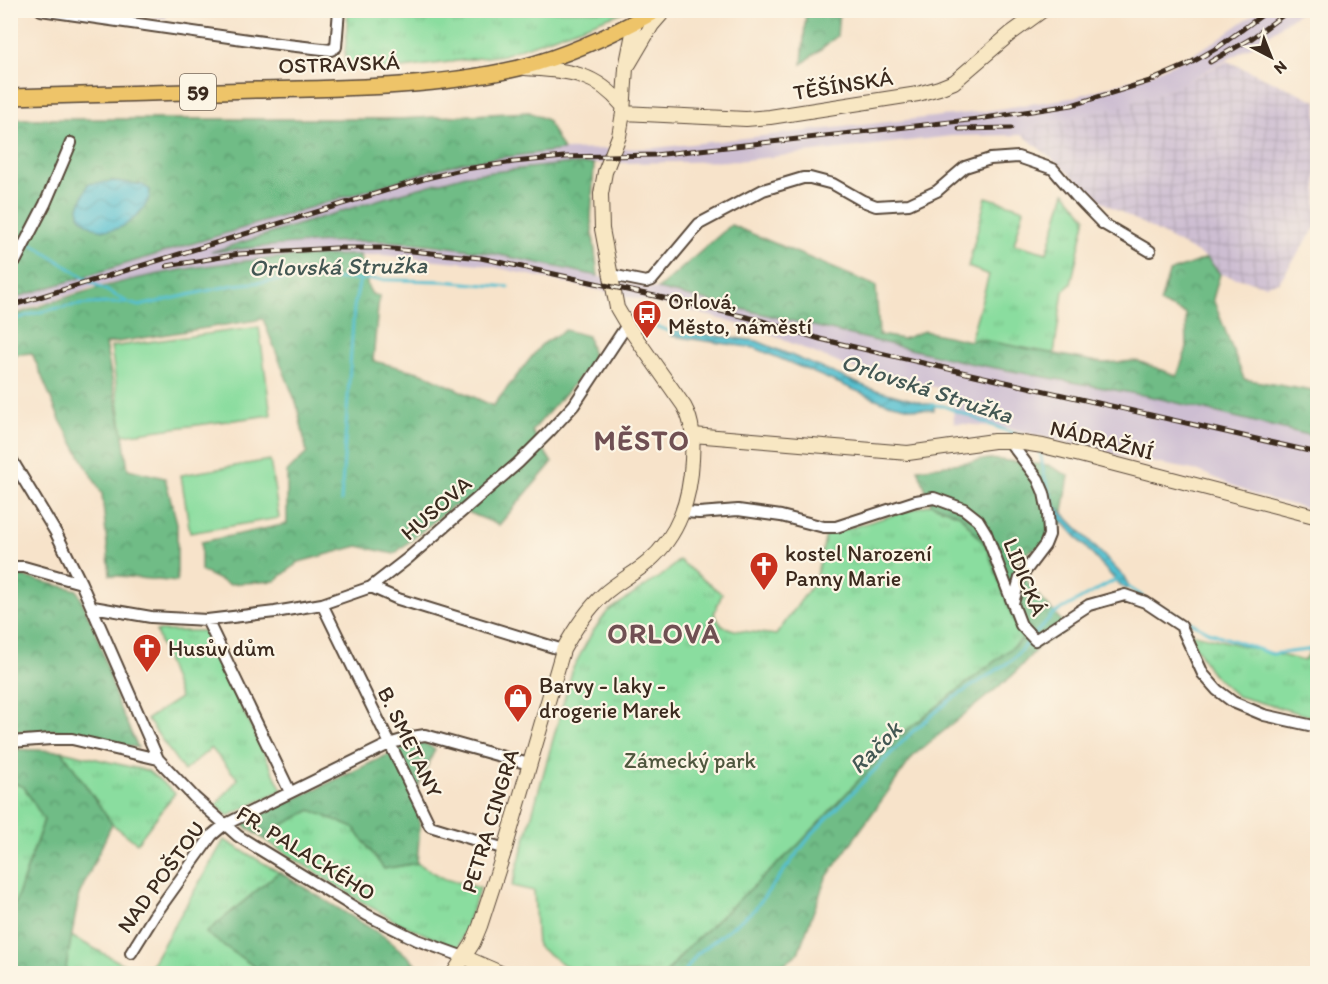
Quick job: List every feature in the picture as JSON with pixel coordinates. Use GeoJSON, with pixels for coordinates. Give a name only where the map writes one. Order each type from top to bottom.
{"type":"FeatureCollection","features":[{"type":"Feature","properties":{"kind":"main road","name":"OSTRAVSKÁ"},"geometry":{"type":"LineString","coordinates":[[10,97],[376,87],[449,80],[520,68],[575,49],[635,17],[657,10]]}},
{"type":"Feature","properties":{"kind":"street"},"geometry":{"type":"LineString","coordinates":[[41,10],[331,50],[336,47],[339,10]]}},
{"type":"Feature","properties":{"kind":"street","name":"PETRA CINGRA"},"geometry":{"type":"LineString","coordinates":[[626,68],[652,25],[665,10]]}},
{"type":"Feature","properties":{"kind":"street","name":"TĚŠÍNSKÁ"},"geometry":{"type":"LineString","coordinates":[[623,110],[746,119],[918,94],[954,82],[1042,10]]}},
{"type":"Feature","properties":{"kind":"street","name":"PETRA CINGRA"},"geometry":{"type":"LineString","coordinates":[[453,974],[480,926],[563,650],[576,627],[604,594],[647,562],[665,544],[684,512],[691,477],[693,435],[691,421],[684,406],[617,308],[602,230],[601,194],[605,172],[619,136],[626,68],[635,17]]}},
{"type":"Feature","properties":{"kind":"street"},"geometry":{"type":"LineString","coordinates":[[520,68],[555,70],[590,78],[602,84],[623,110]]}},
{"type":"Feature","properties":{"kind":"street"},"geometry":{"type":"LineString","coordinates":[[10,264],[16,260],[45,204],[71,143]]}},
{"type":"Feature","properties":{"kind":"street"},"geometry":{"type":"LineString","coordinates":[[610,275],[646,282],[652,280],[699,224],[763,190],[803,178],[833,184],[876,206],[889,206],[909,204],[926,197],[964,167],[976,162],[1018,157],[1053,169],[1102,223],[1150,250]]}},
{"type":"Feature","properties":{"kind":"street","name":"HUSOVA"},"geometry":{"type":"LineString","coordinates":[[93,607],[151,617],[207,620],[322,604],[371,586],[407,559],[518,463],[549,432],[574,405],[627,325]]}},
{"type":"Feature","properties":{"kind":"street","name":"NÁDRAŽNÍ"},"geometry":{"type":"LineString","coordinates":[[693,435],[908,453],[1009,441],[1080,455],[1317,517]]}},
{"type":"Feature","properties":{"kind":"street"},"geometry":{"type":"LineString","coordinates":[[1009,441],[1038,479],[1044,493],[1049,535],[1045,545],[1020,578],[1013,603]]}},
{"type":"Feature","properties":{"kind":"street","name":"FR. PALACKÉHO"},"geometry":{"type":"LineString","coordinates":[[10,457],[56,533],[81,582],[158,759],[238,836],[367,915],[417,940],[464,957]]}},
{"type":"Feature","properties":{"kind":"street","name":"LIDICKÁ"},"geometry":{"type":"LineString","coordinates":[[684,512],[738,510],[781,516],[824,527],[836,527],[916,501],[934,498],[964,509],[978,520],[986,533],[1021,625],[1035,640],[1089,605],[1125,595],[1145,602],[1181,626],[1203,674],[1217,690],[1233,702],[1264,715],[1317,727]]}},
{"type":"Feature","properties":{"kind":"street"},"geometry":{"type":"LineString","coordinates":[[10,567],[24,567],[81,582]]}},
{"type":"Feature","properties":{"kind":"street"},"geometry":{"type":"LineString","coordinates":[[371,586],[398,599],[563,650]]}},
{"type":"Feature","properties":{"kind":"street","name":"B. SMETANY"},"geometry":{"type":"LineString","coordinates":[[322,604],[430,825],[505,849]]}},
{"type":"Feature","properties":{"kind":"street"},"geometry":{"type":"LineString","coordinates":[[207,620],[290,792]]}},
{"type":"Feature","properties":{"kind":"street"},"geometry":{"type":"LineString","coordinates":[[224,825],[389,744],[425,735],[530,764]]}},
{"type":"Feature","properties":{"kind":"street"},"geometry":{"type":"LineString","coordinates":[[10,742],[72,739],[158,759]]}},
{"type":"Feature","properties":{"kind":"street","name":"NAD POŠTOU"},"geometry":{"type":"LineString","coordinates":[[131,953],[212,835],[224,825]]}},
{"type":"Feature","properties":{"kind":"street"},"geometry":{"type":"LineString","coordinates":[[464,957],[503,974]]}},
{"type":"Feature","properties":{"kind":"shaded area"},"geometry":{"type":"Polygon","coordinates":[[[111,11],[167,11],[166,19],[111,11]]]}},
{"type":"Feature","properties":{"kind":"shaded area"},"geometry":{"type":"Polygon","coordinates":[[[1258,11],[1301,11],[1256,44],[1188,81],[1117,107],[1034,126],[1023,135],[951,136],[737,161],[564,164],[514,169],[215,251],[295,243],[383,241],[482,251],[762,312],[969,363],[1153,397],[1317,437],[1317,511],[1255,495],[1199,471],[1125,457],[1007,428],[954,423],[952,391],[848,367],[760,330],[680,308],[480,264],[382,255],[240,261],[93,287],[11,313],[10,299],[381,185],[464,162],[563,150],[655,148],[978,112],[1071,98],[1148,75],[1184,59],[1214,42],[1258,11]]]}},
{"type":"Feature","properties":{"kind":"shaded area"},"geometry":{"type":"Polygon","coordinates":[[[1227,61],[1317,101],[1317,225],[1279,282],[1264,285],[1220,274],[1207,258],[1106,204],[1023,135],[1034,126],[1076,118],[1152,96],[1227,61]]]}},
{"type":"Feature","properties":{"kind":"green space"},"geometry":{"type":"Polygon","coordinates":[[[348,10],[626,11],[503,55],[396,69],[344,69],[348,10]]]}},
{"type":"Feature","properties":{"kind":"green space"},"geometry":{"type":"Polygon","coordinates":[[[806,11],[839,11],[837,36],[802,64],[806,11]]]}},
{"type":"Feature","properties":{"kind":"green space"},"geometry":{"type":"Polygon","coordinates":[[[529,112],[547,120],[563,150],[464,162],[426,172],[11,299],[11,119],[399,119],[529,112]]]}},
{"type":"Feature","properties":{"kind":"green space"},"geometry":{"type":"Polygon","coordinates":[[[564,164],[594,164],[591,219],[598,276],[490,253],[408,242],[317,242],[211,252],[466,175],[564,164]]]}},
{"type":"Feature","properties":{"kind":"green space"},"geometry":{"type":"Polygon","coordinates":[[[1065,192],[1086,217],[1071,284],[1063,291],[1054,354],[977,340],[970,341],[989,275],[968,267],[986,197],[1024,209],[1014,244],[1047,253],[1065,192]]]}},
{"type":"Feature","properties":{"kind":"green space"},"geometry":{"type":"Polygon","coordinates":[[[731,225],[876,286],[879,335],[903,339],[924,331],[1103,363],[1138,361],[1177,376],[1187,348],[1186,314],[1160,303],[1169,272],[1207,258],[1220,274],[1213,299],[1244,379],[1317,392],[1317,437],[1153,397],[969,363],[658,289],[731,225]]]}},
{"type":"Feature","properties":{"kind":"green space"},"geometry":{"type":"Polygon","coordinates":[[[360,255],[368,287],[372,294],[379,296],[373,361],[422,373],[493,406],[541,345],[565,330],[588,336],[594,361],[532,431],[552,463],[499,525],[453,506],[394,554],[358,546],[299,562],[275,581],[228,584],[201,571],[201,542],[287,524],[287,472],[307,453],[297,405],[263,319],[105,344],[128,469],[165,478],[177,523],[177,582],[110,575],[102,494],[60,420],[32,353],[11,355],[10,316],[90,290],[198,267],[262,259],[360,255]]]}},
{"type":"Feature","properties":{"kind":"green space"},"geometry":{"type":"Polygon","coordinates":[[[259,327],[271,415],[123,435],[111,347],[259,327]]]}},
{"type":"Feature","properties":{"kind":"green space"},"geometry":{"type":"Polygon","coordinates":[[[989,459],[1048,465],[1069,476],[1059,535],[1016,559],[1029,585],[1069,629],[1040,645],[1012,676],[914,755],[826,878],[798,953],[772,973],[666,974],[687,948],[798,845],[902,734],[1023,639],[1017,629],[986,546],[960,515],[931,504],[918,469],[989,459]]]}},
{"type":"Feature","properties":{"kind":"green space"},"geometry":{"type":"Polygon","coordinates":[[[270,460],[279,518],[190,533],[181,475],[270,460]]]}},
{"type":"Feature","properties":{"kind":"green space","name":"Zámecký park"},"geometry":{"type":"Polygon","coordinates":[[[931,504],[960,515],[986,546],[1017,629],[1023,639],[902,734],[798,845],[687,948],[666,973],[576,973],[537,946],[534,891],[512,886],[573,668],[592,633],[607,612],[668,571],[679,560],[722,594],[714,614],[722,626],[734,630],[776,635],[815,581],[826,535],[931,504]]]}},
{"type":"Feature","properties":{"kind":"green space"},"geometry":{"type":"Polygon","coordinates":[[[20,576],[77,590],[98,637],[118,704],[138,748],[55,730],[11,732],[11,584],[20,576]]]}},
{"type":"Feature","properties":{"kind":"green space"},"geometry":{"type":"Polygon","coordinates":[[[156,631],[204,631],[282,790],[228,816],[216,805],[238,779],[211,748],[184,771],[147,719],[180,698],[156,631]]]}},
{"type":"Feature","properties":{"kind":"green space"},"geometry":{"type":"Polygon","coordinates":[[[1187,632],[1304,661],[1317,642],[1317,718],[1237,696],[1211,673],[1187,632]]]}},
{"type":"Feature","properties":{"kind":"green space"},"geometry":{"type":"Polygon","coordinates":[[[424,743],[435,749],[414,796],[420,825],[417,863],[384,869],[354,828],[311,810],[280,826],[265,840],[242,824],[398,750],[424,743]]]}},
{"type":"Feature","properties":{"kind":"green space"},"geometry":{"type":"Polygon","coordinates":[[[11,749],[62,751],[112,824],[79,895],[65,973],[11,973],[11,916],[44,820],[24,787],[11,782],[11,749]]]}},
{"type":"Feature","properties":{"kind":"green space"},"geometry":{"type":"Polygon","coordinates":[[[62,751],[148,771],[175,793],[137,843],[112,824],[62,751]]]}},
{"type":"Feature","properties":{"kind":"green space"},"geometry":{"type":"Polygon","coordinates":[[[11,782],[24,787],[44,819],[11,916],[11,782]]]}},
{"type":"Feature","properties":{"kind":"green space"},"geometry":{"type":"Polygon","coordinates":[[[311,810],[354,828],[384,869],[417,863],[445,879],[480,888],[458,949],[397,922],[265,840],[280,826],[311,810]]]}},
{"type":"Feature","properties":{"kind":"green space"},"geometry":{"type":"Polygon","coordinates":[[[224,840],[279,872],[206,933],[259,970],[259,973],[146,974],[224,840]]]}},
{"type":"Feature","properties":{"kind":"green space"},"geometry":{"type":"Polygon","coordinates":[[[279,872],[385,937],[427,973],[259,973],[259,970],[206,933],[279,872]]]}},
{"type":"Feature","properties":{"kind":"green space"},"geometry":{"type":"Polygon","coordinates":[[[71,936],[140,973],[65,974],[71,936]]]}},
{"type":"Feature","properties":{"kind":"water"},"geometry":{"type":"Polygon","coordinates":[[[115,181],[143,185],[150,190],[148,201],[126,224],[110,230],[102,230],[86,222],[79,215],[79,207],[88,184],[115,181]]]}},
{"type":"Feature","properties":{"kind":"water"},"geometry":{"type":"Polygon","coordinates":[[[673,330],[757,341],[869,388],[934,404],[934,410],[916,409],[883,402],[755,348],[671,336],[673,330]]]}},
{"type":"Feature","properties":{"kind":"water"},"geometry":{"type":"Polygon","coordinates":[[[1057,507],[1124,577],[1129,586],[1126,589],[1053,511],[1057,507]]]}},
{"type":"Feature","properties":{"kind":"waterway","name":"Orlovská Stružka"},"geometry":{"type":"LineString","coordinates":[[10,235],[23,240]]}},
{"type":"Feature","properties":{"kind":"waterway","name":"Orlovská Stružka"},"geometry":{"type":"LineString","coordinates":[[29,242],[91,282],[139,306],[233,285],[304,278],[443,281],[508,287]]}},
{"type":"Feature","properties":{"kind":"waterway"},"geometry":{"type":"LineString","coordinates":[[341,501],[354,307],[360,279]]}},
{"type":"Feature","properties":{"kind":"waterway"},"geometry":{"type":"LineString","coordinates":[[10,321],[67,306],[126,303]]}},
{"type":"Feature","properties":{"kind":"waterway","name":"Orlovská Stružka"},"geometry":{"type":"LineString","coordinates":[[647,323],[674,333]]}},
{"type":"Feature","properties":{"kind":"waterway","name":"Orlovská Stružka"},"geometry":{"type":"LineString","coordinates":[[932,405],[944,406],[1022,437]]}},
{"type":"Feature","properties":{"kind":"waterway","name":"Orlovská Stružka"},"geometry":{"type":"LineString","coordinates":[[1040,450],[1044,475],[1056,510]]}},
{"type":"Feature","properties":{"kind":"waterway","name":"Račok"},"geometry":{"type":"LineString","coordinates":[[1034,635],[1053,614],[1117,579]]}},
{"type":"Feature","properties":{"kind":"waterway","name":"Orlovská Stružka"},"geometry":{"type":"LineString","coordinates":[[1125,585],[1142,596]]}},
{"type":"Feature","properties":{"kind":"waterway","name":"Orlovská Stružka"},"geometry":{"type":"LineString","coordinates":[[1156,604],[1209,632],[1272,654],[1318,647]]}},
{"type":"Feature","properties":{"kind":"waterway","name":"Račok"},"geometry":{"type":"LineString","coordinates":[[683,974],[697,954],[754,910],[812,834],[912,732],[949,701],[1012,660],[1030,640]]}},
{"type":"Feature","properties":{"kind":"railway"},"geometry":{"type":"LineString","coordinates":[[10,306],[427,178],[465,169],[564,157],[655,155],[978,119],[1072,105],[1150,81],[1187,65],[1217,48],[1269,10]]}},
{"type":"Feature","properties":{"kind":"railway"},"geometry":{"type":"LineString","coordinates":[[1210,62],[1252,38],[1290,10]]}},
{"type":"Feature","properties":{"kind":"railway"},"geometry":{"type":"LineString","coordinates":[[959,129],[1011,128]]}},
{"type":"Feature","properties":{"kind":"railway"},"geometry":{"type":"LineString","coordinates":[[167,266],[239,254],[335,248],[382,248],[481,258],[682,302],[759,320],[820,339],[1318,453]]}},
{"type":"Feature","properties":{"kind":"place","name":"Orlová, Město, náměstí"},"geometry":{"type":"Point","coordinates":[647,340]}},
{"type":"Feature","properties":{"kind":"place","name":"kostel Narození Panny Marie"},"geometry":{"type":"Point","coordinates":[764,592]}},
{"type":"Feature","properties":{"kind":"place","name":"Husův dům"},"geometry":{"type":"Point","coordinates":[147,674]}},
{"type":"Feature","properties":{"kind":"place","name":"Barvy - laky - drogerie Marek"},"geometry":{"type":"Point","coordinates":[518,724]}},
{"type":"Feature","properties":{"kind":"district","name":"MĚSTO"},"geometry":{"type":"Point","coordinates":[642,440]}},
{"type":"Feature","properties":{"kind":"district","name":"ORLOVÁ"},"geometry":{"type":"Point","coordinates":[664,633]}}]}
